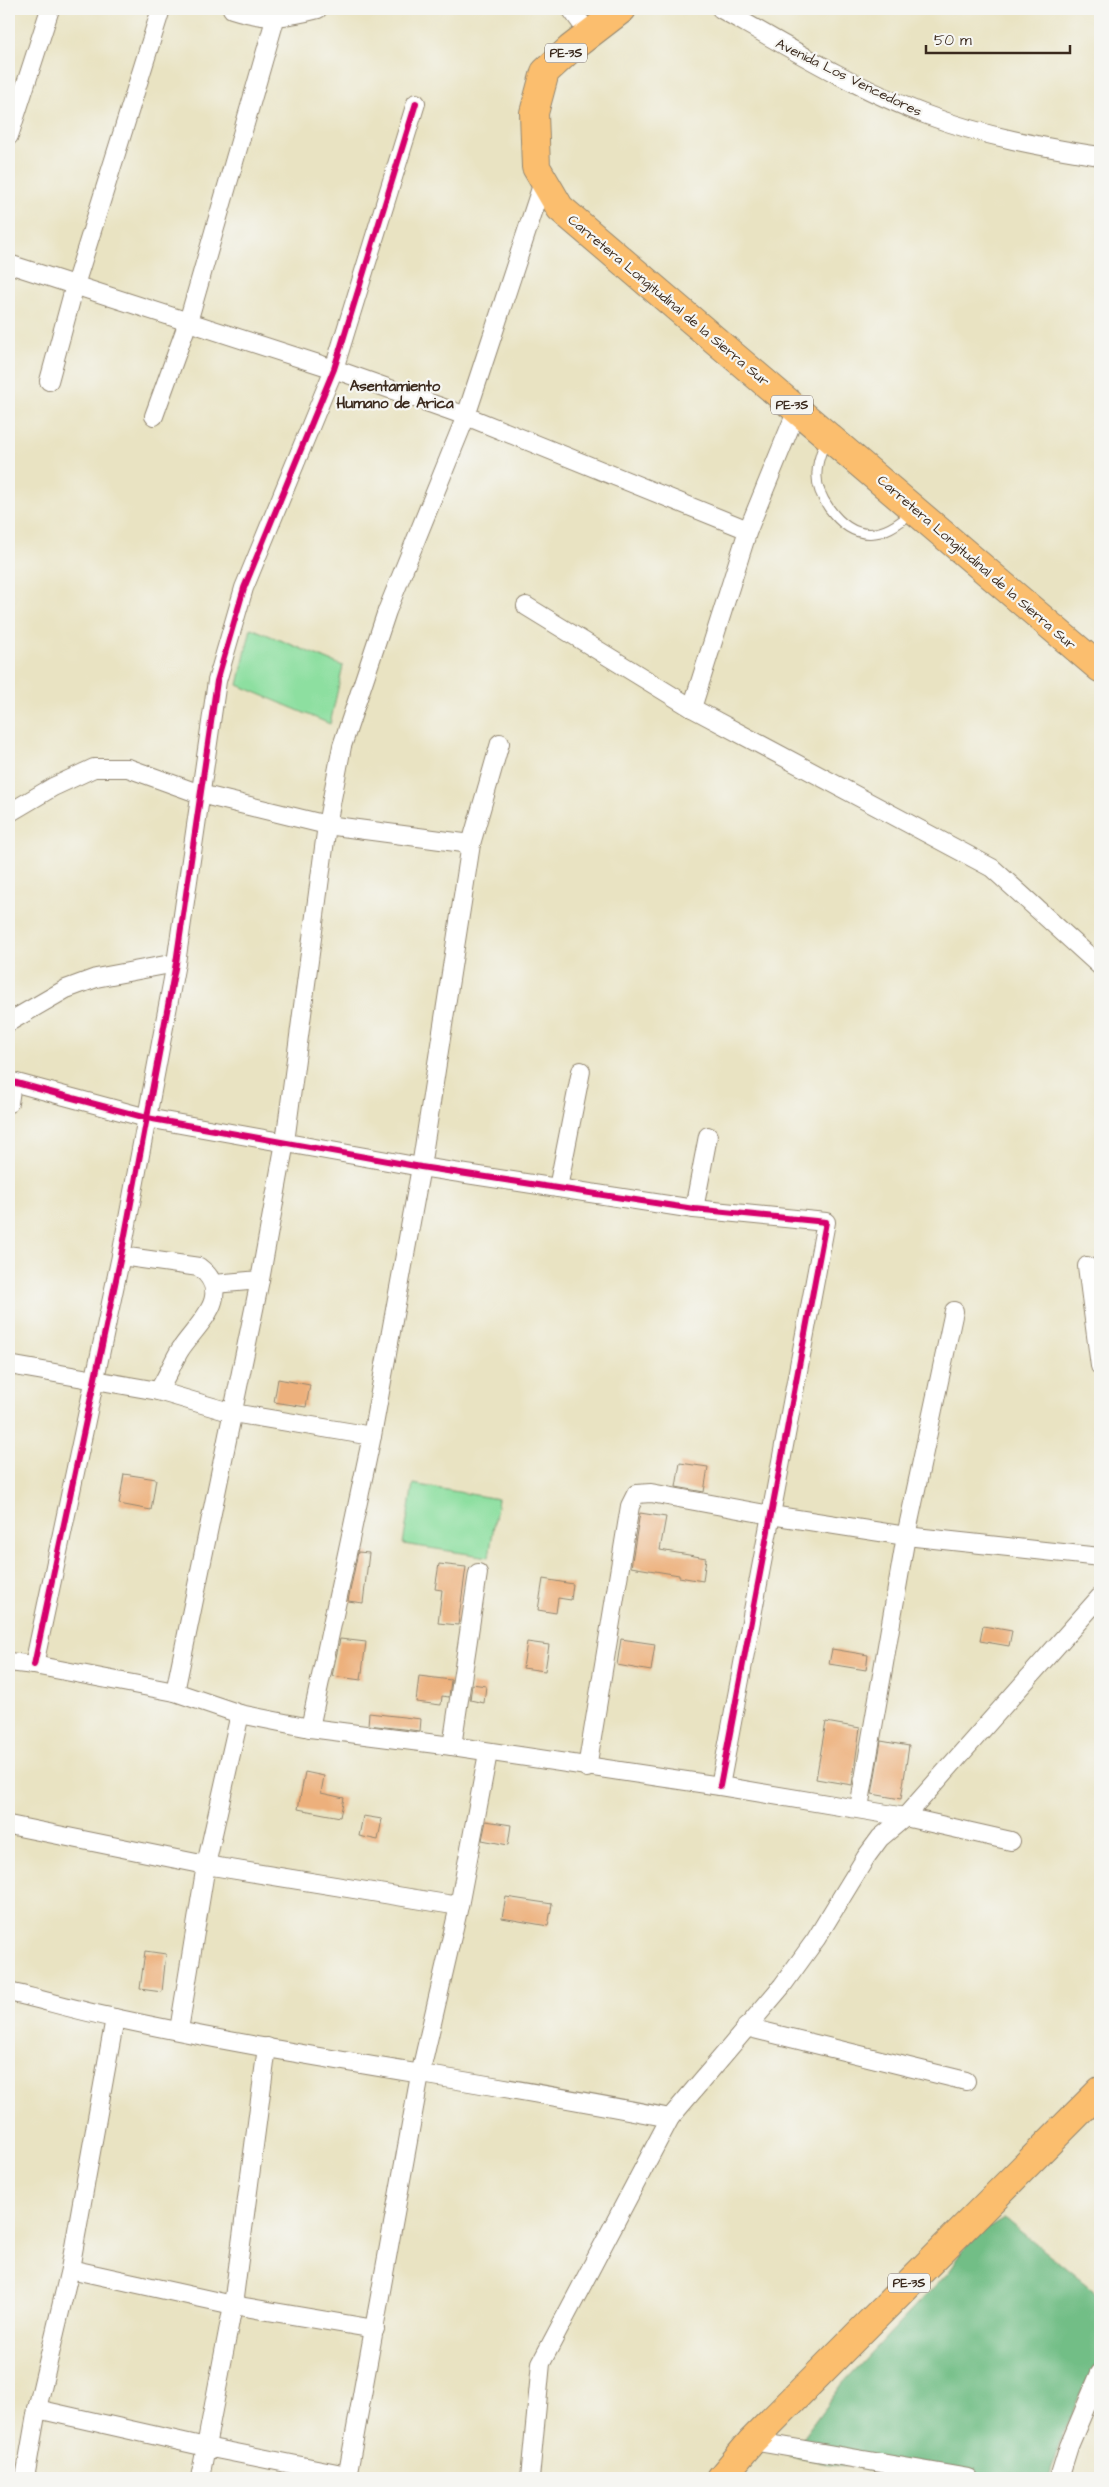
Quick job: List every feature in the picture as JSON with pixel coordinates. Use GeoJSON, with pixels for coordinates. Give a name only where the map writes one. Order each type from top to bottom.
{"type":"FeatureCollection","features":[{"type":"Feature","properties":{"kind":"highway","name":"Carretera Longitudinal de la Sierra Sur"},"geometry":{"type":"LineString","coordinates":[[622,9],[589,34],[545,72],[534,113],[536,167],[543,182],[560,208],[916,509],[1100,668]]}},
{"type":"Feature","properties":{"kind":"highway","name":"PE-3S"},"geometry":{"type":"LineString","coordinates":[[721,2478],[752,2441],[1100,2091]]}},
{"type":"Feature","properties":{"kind":"street"},"geometry":{"type":"LineString","coordinates":[[9,136],[50,9]]}},
{"type":"Feature","properties":{"kind":"street"},"geometry":{"type":"LineString","coordinates":[[49,380],[75,285],[161,9]]}},
{"type":"Feature","properties":{"kind":"street"},"geometry":{"type":"LineString","coordinates":[[232,9],[257,17],[289,16],[318,9]]}},
{"type":"Feature","properties":{"kind":"street"},"geometry":{"type":"LineString","coordinates":[[571,9],[589,34]]}},
{"type":"Feature","properties":{"kind":"street","name":"Avenida Los Vencedores"},"geometry":{"type":"LineString","coordinates":[[722,9],[850,79],[927,115],[978,132],[1036,146],[1100,156]]}},
{"type":"Feature","properties":{"kind":"street"},"geometry":{"type":"LineString","coordinates":[[154,416],[188,322],[276,16]]}},
{"type":"Feature","properties":{"kind":"street"},"geometry":{"type":"LineString","coordinates":[[34,1665],[121,1256],[176,963],[217,681],[244,588],[334,369],[416,103]]}},
{"type":"Feature","properties":{"kind":"street"},"geometry":{"type":"LineString","coordinates":[[175,1692],[260,1280],[285,1142],[328,825],[342,746],[388,611],[466,416],[543,182]]}},
{"type":"Feature","properties":{"kind":"street"},"geometry":{"type":"LineString","coordinates":[[9,264],[334,369],[466,416],[748,530]]}},
{"type":"Feature","properties":{"kind":"street"},"geometry":{"type":"LineString","coordinates":[[692,708],[748,530],[797,410]]}},
{"type":"Feature","properties":{"kind":"street"},"geometry":{"type":"LineString","coordinates":[[526,606],[692,708],[992,868],[1100,966]]}},
{"type":"Feature","properties":{"kind":"street"},"geometry":{"type":"LineString","coordinates":[[310,1728],[372,1436],[421,1167],[470,844],[500,743]]}},
{"type":"Feature","properties":{"kind":"street"},"geometry":{"type":"LineString","coordinates":[[9,813],[53,787],[94,768],[128,768],[200,794],[328,825],[470,844]]}},
{"type":"Feature","properties":{"kind":"street"},"geometry":{"type":"LineString","coordinates":[[9,1022],[66,989],[96,978],[176,963]]}},
{"type":"Feature","properties":{"kind":"street"},"geometry":{"type":"LineString","coordinates":[[558,1188],[581,1071]]}},
{"type":"Feature","properties":{"kind":"street"},"geometry":{"type":"LineString","coordinates":[[9,1103],[11,1082],[147,1118],[421,1167],[694,1209],[826,1222],[720,1786]]}},
{"type":"Feature","properties":{"kind":"street"},"geometry":{"type":"LineString","coordinates":[[694,1209],[708,1136]]}},
{"type":"Feature","properties":{"kind":"street"},"geometry":{"type":"LineString","coordinates":[[121,1256],[199,1267],[208,1274],[214,1284],[214,1301],[206,1317],[180,1350],[158,1391]]}},
{"type":"Feature","properties":{"kind":"street"},"geometry":{"type":"LineString","coordinates":[[1087,1266],[1100,1366]]}},
{"type":"Feature","properties":{"kind":"street"},"geometry":{"type":"LineString","coordinates":[[214,1284],[260,1280]]}},
{"type":"Feature","properties":{"kind":"street"},"geometry":{"type":"LineString","coordinates":[[859,1808],[906,1536],[954,1311]]}},
{"type":"Feature","properties":{"kind":"street"},"geometry":{"type":"LineString","coordinates":[[9,1365],[158,1391],[233,1412],[372,1436]]}},
{"type":"Feature","properties":{"kind":"street"},"geometry":{"type":"LineString","coordinates":[[587,1768],[630,1506],[636,1494],[650,1493],[771,1515],[906,1536],[1100,1557]]}},
{"type":"Feature","properties":{"kind":"street"},"geometry":{"type":"LineString","coordinates":[[452,1746],[478,1573]]}},
{"type":"Feature","properties":{"kind":"street"},"geometry":{"type":"LineString","coordinates":[[530,2478],[541,2363],[670,2118],[782,1986],[810,1947],[866,1857],[880,1838],[905,1817],[1100,1597]]}},
{"type":"Feature","properties":{"kind":"street"},"geometry":{"type":"LineString","coordinates":[[9,1662],[175,1692],[240,1714],[310,1728],[452,1746],[859,1808],[1011,1841]]}},
{"type":"Feature","properties":{"kind":"street"},"geometry":{"type":"LineString","coordinates":[[179,2030],[206,1865],[240,1714]]}},
{"type":"Feature","properties":{"kind":"street"},"geometry":{"type":"LineString","coordinates":[[38,2409],[206,2447],[347,2476],[420,2075],[459,1906],[488,1753]]}},
{"type":"Feature","properties":{"kind":"street"},"geometry":{"type":"LineString","coordinates":[[9,1825],[206,1865],[459,1906]]}},
{"type":"Feature","properties":{"kind":"street"},"geometry":{"type":"LineString","coordinates":[[9,1992],[115,2018],[267,2047],[420,2075],[572,2098],[670,2118]]}},
{"type":"Feature","properties":{"kind":"street"},"geometry":{"type":"LineString","coordinates":[[25,2478],[38,2409],[70,2269],[115,2018]]}},
{"type":"Feature","properties":{"kind":"street"},"geometry":{"type":"LineString","coordinates":[[746,2027],[966,2081]]}},
{"type":"Feature","properties":{"kind":"street"},"geometry":{"type":"LineString","coordinates":[[200,2478],[233,2305],[267,2047]]}},
{"type":"Feature","properties":{"kind":"street"},"geometry":{"type":"LineString","coordinates":[[70,2269],[233,2305],[375,2329]]}},
{"type":"Feature","properties":{"kind":"street"},"geometry":{"type":"LineString","coordinates":[[1059,2478],[1069,2446],[1100,2373]]}},
{"type":"Feature","properties":{"kind":"street"},"geometry":{"type":"LineString","coordinates":[[752,2441],[969,2478]]}},
{"type":"Feature","properties":{"kind":"lane"},"geometry":{"type":"LineString","coordinates":[[828,435],[819,457],[816,474],[820,495],[835,515],[854,532],[877,534],[898,526],[916,509]]}},
{"type":"Feature","properties":{"kind":"green space"},"geometry":{"type":"Polygon","coordinates":[[[251,628],[343,666],[330,724],[238,685],[251,628]]]}},
{"type":"Feature","properties":{"kind":"green space"},"geometry":{"type":"Polygon","coordinates":[[[413,1484],[498,1499],[489,1557],[403,1544],[413,1484]]]}},
{"type":"Feature","properties":{"kind":"green space"},"geometry":{"type":"Polygon","coordinates":[[[1005,2218],[1100,2296],[1100,2363],[1085,2384],[1062,2435],[1049,2478],[917,2478],[789,2456],[843,2383],[949,2271],[973,2237],[1005,2218]]]}},
{"type":"Feature","properties":{"kind":"building"},"geometry":{"type":"Polygon","coordinates":[[[278,1379],[310,1385],[306,1407],[274,1402],[278,1379]]]}},
{"type":"Feature","properties":{"kind":"building"},"geometry":{"type":"Polygon","coordinates":[[[680,1463],[708,1467],[704,1492],[676,1487],[680,1463]]]}},
{"type":"Feature","properties":{"kind":"building"},"geometry":{"type":"Polygon","coordinates":[[[124,1474],[156,1479],[151,1510],[119,1504],[124,1474]]]}},
{"type":"Feature","properties":{"kind":"building"},"geometry":{"type":"Polygon","coordinates":[[[640,1513],[666,1517],[660,1550],[706,1558],[703,1581],[631,1567],[640,1513]]]}},
{"type":"Feature","properties":{"kind":"building"},"geometry":{"type":"Polygon","coordinates":[[[358,1552],[369,1553],[363,1603],[348,1601],[358,1552]]]}},
{"type":"Feature","properties":{"kind":"building"},"geometry":{"type":"Polygon","coordinates":[[[439,1564],[466,1567],[458,1625],[438,1623],[442,1590],[435,1589],[439,1564]]]}},
{"type":"Feature","properties":{"kind":"building"},"geometry":{"type":"Polygon","coordinates":[[[543,1579],[573,1584],[571,1600],[558,1598],[556,1613],[538,1610],[543,1579]]]}},
{"type":"Feature","properties":{"kind":"building"},"geometry":{"type":"Polygon","coordinates":[[[983,1626],[1012,1631],[1009,1646],[980,1641],[983,1626]]]}},
{"type":"Feature","properties":{"kind":"building"},"geometry":{"type":"Polygon","coordinates":[[[340,1639],[366,1642],[361,1680],[332,1676],[340,1639]]]}},
{"type":"Feature","properties":{"kind":"building"},"geometry":{"type":"Polygon","coordinates":[[[621,1639],[655,1644],[651,1671],[617,1665],[621,1639]]]}},
{"type":"Feature","properties":{"kind":"building"},"geometry":{"type":"Polygon","coordinates":[[[527,1642],[549,1645],[545,1671],[523,1668],[527,1642]]]}},
{"type":"Feature","properties":{"kind":"building"},"geometry":{"type":"Polygon","coordinates":[[[832,1649],[868,1655],[866,1670],[829,1664],[832,1649]]]}},
{"type":"Feature","properties":{"kind":"building"},"geometry":{"type":"Polygon","coordinates":[[[419,1676],[451,1680],[449,1697],[442,1696],[441,1705],[416,1702],[419,1676]]]}},
{"type":"Feature","properties":{"kind":"building"},"geometry":{"type":"Polygon","coordinates":[[[472,1684],[486,1686],[484,1703],[470,1700],[472,1684]]]}},
{"type":"Feature","properties":{"kind":"building"},"geometry":{"type":"Polygon","coordinates":[[[369,1713],[421,1719],[420,1731],[368,1725],[369,1713]]]}},
{"type":"Feature","properties":{"kind":"building"},"geometry":{"type":"Polygon","coordinates":[[[826,1722],[860,1728],[852,1785],[816,1779],[826,1722]]]}},
{"type":"Feature","properties":{"kind":"building"},"geometry":{"type":"Polygon","coordinates":[[[881,1741],[909,1746],[901,1799],[872,1794],[881,1741]]]}},
{"type":"Feature","properties":{"kind":"building"},"geometry":{"type":"Polygon","coordinates":[[[305,1772],[324,1776],[321,1793],[344,1798],[340,1817],[298,1809],[305,1772]]]}},
{"type":"Feature","properties":{"kind":"building"},"geometry":{"type":"Polygon","coordinates":[[[363,1816],[382,1819],[378,1840],[359,1836],[363,1816]]]}},
{"type":"Feature","properties":{"kind":"building"},"geometry":{"type":"Polygon","coordinates":[[[486,1821],[511,1825],[508,1845],[482,1840],[486,1821]]]}},
{"type":"Feature","properties":{"kind":"building"},"geometry":{"type":"Polygon","coordinates":[[[506,1897],[552,1904],[548,1926],[502,1918],[506,1897]]]}},
{"type":"Feature","properties":{"kind":"building"},"geometry":{"type":"Polygon","coordinates":[[[145,1951],[166,1954],[162,1992],[140,1989],[145,1951]]]}},
{"type":"Feature","properties":{"kind":"cycle path"},"geometry":{"type":"LineString","coordinates":[[34,1665],[121,1256],[176,963],[217,681],[244,588],[334,369],[416,103]]}},
{"type":"Feature","properties":{"kind":"cycle path"},"geometry":{"type":"LineString","coordinates":[[9,1081],[147,1118],[421,1167],[694,1209],[826,1222],[720,1786]]}},
{"type":"Feature","properties":{"kind":"district","name":"Asentamiento Humano de Arica"},"geometry":{"type":"Point","coordinates":[395,394]}}]}
